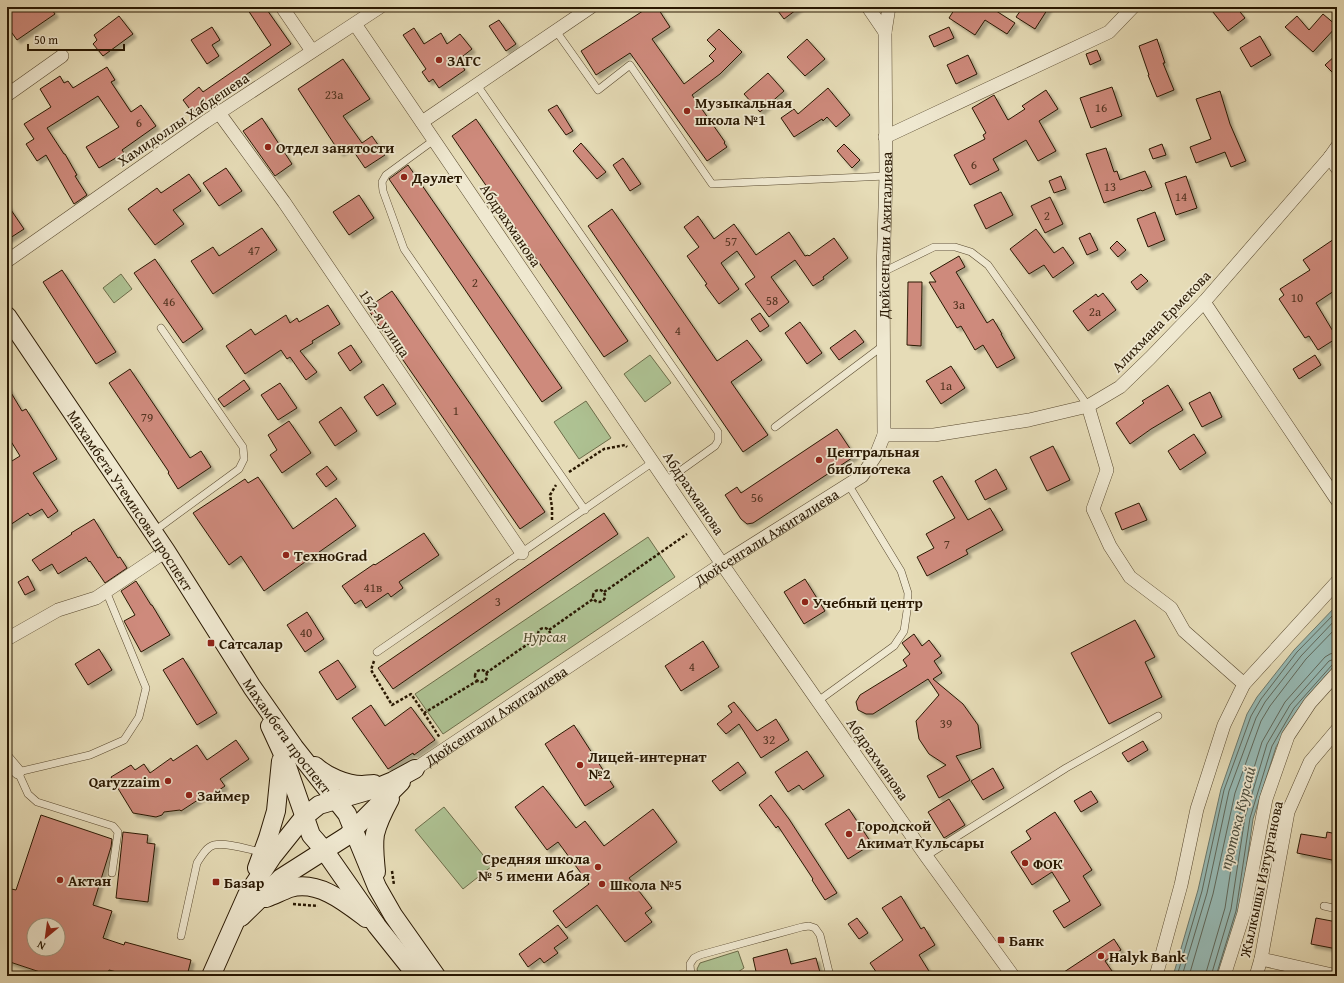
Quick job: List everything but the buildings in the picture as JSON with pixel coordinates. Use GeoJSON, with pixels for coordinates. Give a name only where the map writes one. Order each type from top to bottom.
{"type":"FeatureCollection","features":[{"type":"Feature","properties":{"kind":"street"},"geometry":{"type":"LineString","coordinates":[[282,7],[312,52]]}},
{"type":"Feature","properties":{"kind":"street","name":"Хамидоллы Хабдешева"},"geometry":{"type":"LineString","coordinates":[[7,261],[219,113],[380,7]]}},
{"type":"Feature","properties":{"kind":"street"},"geometry":{"type":"LineString","coordinates":[[422,122],[591,7]]}},
{"type":"Feature","properties":{"kind":"street"},"geometry":{"type":"LineString","coordinates":[[868,7],[885,32]]}},
{"type":"Feature","properties":{"kind":"street","name":"Дюйсенгали Ажигалиева"},"geometry":{"type":"LineString","coordinates":[[354,829],[394,784],[722,564],[862,476],[876,455],[884,435],[883,272],[886,176],[885,32],[889,7]]}},
{"type":"Feature","properties":{"kind":"street"},"geometry":{"type":"LineString","coordinates":[[885,137],[1108,32],[1133,7]]}},
{"type":"Feature","properties":{"kind":"street","name":"Абдрахманова"},"geometry":{"type":"LineString","coordinates":[[355,24],[722,564],[926,856],[1013,976]]}},
{"type":"Feature","properties":{"kind":"street"},"geometry":{"type":"LineString","coordinates":[[7,95],[62,56]]}},
{"type":"Feature","properties":{"kind":"street","name":"152-я улица"},"geometry":{"type":"LineString","coordinates":[[219,113],[284,202],[522,553]]}},
{"type":"Feature","properties":{"kind":"street","name":"Алихмана Ермекова"},"geometry":{"type":"LineString","coordinates":[[884,435],[934,435],[1029,420],[1088,406],[1120,386],[1150,358],[1204,302],[1335,157]]}},
{"type":"Feature","properties":{"kind":"street"},"geometry":{"type":"LineString","coordinates":[[1204,302],[1337,500]]}},
{"type":"Feature","properties":{"kind":"street","name":"Махамбета Утемисова проспект"},"geometry":{"type":"LineString","coordinates":[[7,316],[166,551],[252,687]]}},
{"type":"Feature","properties":{"kind":"street"},"geometry":{"type":"LineString","coordinates":[[1088,406],[1107,470],[1092,509],[1110,546],[1130,576],[1171,608],[1184,631],[1244,684]]}},
{"type":"Feature","properties":{"kind":"street"},"geometry":{"type":"LineString","coordinates":[[7,639],[58,610],[96,598],[166,551]]}},
{"type":"Feature","properties":{"kind":"street"},"geometry":{"type":"LineString","coordinates":[[1156,976],[1181,885],[1197,809],[1224,724],[1244,684],[1337,582]]}},
{"type":"Feature","properties":{"kind":"street"},"geometry":{"type":"LineString","coordinates":[[1224,976],[1244,913],[1266,799],[1288,736],[1310,703],[1337,673]]}},
{"type":"Feature","properties":{"kind":"street","name":"Махамбета проспект"},"geometry":{"type":"LineString","coordinates":[[252,687],[288,749],[336,800]]}},
{"type":"Feature","properties":{"kind":"street","name":"Жылкышы Изтурганова"},"geometry":{"type":"LineString","coordinates":[[1256,976],[1261,959],[1288,812],[1310,762],[1337,730]]}},
{"type":"Feature","properties":{"kind":"street"},"geometry":{"type":"LineString","coordinates":[[252,898],[262,852],[276,811],[279,785],[288,749],[332,777],[344,782],[361,785],[394,784],[379,821],[375,835],[374,849],[393,915],[436,976]]}},
{"type":"Feature","properties":{"kind":"street","name":"Махамбета проспект"},"geometry":{"type":"LineString","coordinates":[[288,749],[304,817]]}},
{"type":"Feature","properties":{"kind":"street"},"geometry":{"type":"LineString","coordinates":[[7,759],[18,772]]}},
{"type":"Feature","properties":{"kind":"street","name":"Дюйсенгали Ажигалиева"},"geometry":{"type":"LineString","coordinates":[[336,800],[394,784]]}},
{"type":"Feature","properties":{"kind":"street"},"geometry":{"type":"LineString","coordinates":[[211,976],[234,925],[252,898],[272,857],[304,817],[319,806],[336,800],[347,814],[386,887]]}},
{"type":"Feature","properties":{"kind":"street"},"geometry":{"type":"LineString","coordinates":[[304,817],[311,835],[324,850],[377,926],[417,976]]}},
{"type":"Feature","properties":{"kind":"street"},"geometry":{"type":"LineString","coordinates":[[252,898],[324,850],[341,841],[354,829]]}},
{"type":"Feature","properties":{"kind":"street"},"geometry":{"type":"LineString","coordinates":[[252,898],[291,888],[304,887],[319,890],[332,894],[377,926]]}},
{"type":"Feature","properties":{"kind":"street"},"geometry":{"type":"LineString","coordinates":[[1261,959],[1337,976]]}},
{"type":"Feature","properties":{"kind":"lane"},"geometry":{"type":"LineString","coordinates":[[556,31],[598,90],[630,65],[712,184],[886,176]]}},
{"type":"Feature","properties":{"kind":"lane"},"geometry":{"type":"LineString","coordinates":[[477,85],[718,432],[718,440],[715,446],[666,481]]}},
{"type":"Feature","properties":{"kind":"lane"},"geometry":{"type":"LineString","coordinates":[[434,140],[386,174],[382,182],[383,191],[404,249],[585,510]]}},
{"type":"Feature","properties":{"kind":"lane"},"geometry":{"type":"LineString","coordinates":[[883,272],[934,248],[955,247],[971,252],[988,265],[1088,406]]}},
{"type":"Feature","properties":{"kind":"lane"},"geometry":{"type":"LineString","coordinates":[[153,532],[240,469],[244,459],[243,447],[161,328]]}},
{"type":"Feature","properties":{"kind":"lane"},"geometry":{"type":"LineString","coordinates":[[775,427],[884,345]]}},
{"type":"Feature","properties":{"kind":"lane"},"geometry":{"type":"LineString","coordinates":[[377,652],[552,533],[653,462]]}},
{"type":"Feature","properties":{"kind":"lane"},"geometry":{"type":"LineString","coordinates":[[818,701],[894,646],[904,631],[907,610],[908,593],[901,571],[848,484]]}},
{"type":"Feature","properties":{"kind":"lane"},"geometry":{"type":"LineString","coordinates":[[106,591],[146,688],[139,717],[124,740],[90,755],[18,772],[28,794],[37,802],[113,826],[118,832],[112,873]]}},
{"type":"Feature","properties":{"kind":"lane"},"geometry":{"type":"LineString","coordinates":[[926,856],[1066,768],[1158,716]]}},
{"type":"Feature","properties":{"kind":"lane"},"geometry":{"type":"LineString","coordinates":[[181,936],[197,863],[203,853],[213,845],[225,845],[262,852]]}},
{"type":"Feature","properties":{"kind":"lane"},"geometry":{"type":"LineString","coordinates":[[1324,906],[1337,909]]}},
{"type":"Feature","properties":{"kind":"lane"},"geometry":{"type":"LineString","coordinates":[[691,976],[690,964],[694,958],[700,955],[809,926],[815,928],[820,935],[830,976]]}},
{"type":"Feature","properties":{"kind":"path"},"geometry":{"type":"LineString","coordinates":[[552,533],[552,507],[550,495],[562,477],[604,449],[624,446],[630,449]]}},
{"type":"Feature","properties":{"kind":"path"},"geometry":{"type":"LineString","coordinates":[[604,592],[697,527]]}},
{"type":"Feature","properties":{"kind":"path"},"geometry":{"type":"LineString","coordinates":[[594,599],[593,595],[595,591],[599,590],[604,592]]}},
{"type":"Feature","properties":{"kind":"path"},"geometry":{"type":"LineString","coordinates":[[594,599],[596,602],[602,601],[605,598],[604,592]]}},
{"type":"Feature","properties":{"kind":"path"},"geometry":{"type":"LineString","coordinates":[[549,630],[594,599]]}},
{"type":"Feature","properties":{"kind":"path"},"geometry":{"type":"LineString","coordinates":[[538,637],[537,633],[539,629],[546,628],[549,630]]}},
{"type":"Feature","properties":{"kind":"path"},"geometry":{"type":"LineString","coordinates":[[538,637],[543,640],[547,639],[550,634],[549,630]]}},
{"type":"Feature","properties":{"kind":"path"},"geometry":{"type":"LineString","coordinates":[[486,673],[538,637]]}},
{"type":"Feature","properties":{"kind":"path"},"geometry":{"type":"LineString","coordinates":[[377,652],[371,670],[392,704],[412,694],[440,739],[434,743]]}},
{"type":"Feature","properties":{"kind":"path"},"geometry":{"type":"LineString","coordinates":[[477,681],[475,675],[477,671],[481,670],[486,673]]}},
{"type":"Feature","properties":{"kind":"path"},"geometry":{"type":"LineString","coordinates":[[424,713],[477,681],[482,682],[487,677],[486,673]]}},
{"type":"Feature","properties":{"kind":"path"},"geometry":{"type":"LineString","coordinates":[[386,887],[391,866]]}},
{"type":"Feature","properties":{"kind":"path"},"geometry":{"type":"LineString","coordinates":[[292,904],[319,906]]}},
{"type":"Feature","properties":{"kind":"green space"},"geometry":{"type":"Polygon","coordinates":[[[121,274],[132,289],[114,303],[103,288],[121,274]]]}},
{"type":"Feature","properties":{"kind":"green space"},"geometry":{"type":"Polygon","coordinates":[[[650,355],[671,383],[645,402],[624,374],[650,355]]]}},
{"type":"Feature","properties":{"kind":"green space"},"geometry":{"type":"Polygon","coordinates":[[[586,401],[611,438],[579,459],[554,422],[586,401]]]}},
{"type":"Feature","properties":{"kind":"green space","name":"Нурсая"},"geometry":{"type":"Polygon","coordinates":[[[648,537],[675,577],[443,734],[415,694],[648,537]]]}},
{"type":"Feature","properties":{"kind":"green space"},"geometry":{"type":"Polygon","coordinates":[[[444,807],[492,866],[463,889],[415,830],[444,807]]]}},
{"type":"Feature","properties":{"kind":"green space"},"geometry":{"type":"Polygon","coordinates":[[[738,951],[744,968],[732,976],[719,976],[716,973],[713,973],[706,976],[699,976],[697,969],[700,963],[738,951]]]}},
{"type":"Feature","properties":{"kind":"water","name":"протока Курсай"},"geometry":{"type":"Polygon","coordinates":[[[1337,605],[1337,666],[1297,711],[1276,747],[1253,819],[1240,911],[1220,976],[1173,976],[1198,890],[1221,789],[1247,714],[1257,697],[1294,650],[1337,605]]]}},
{"type":"Feature","properties":{"kind":"place","name":"ЗАГС"},"geometry":{"type":"Point","coordinates":[439,60]}},
{"type":"Feature","properties":{"kind":"place","name":"Музыкальная школа №1"},"geometry":{"type":"Point","coordinates":[687,111]}},
{"type":"Feature","properties":{"kind":"place","name":"Отдел занятости"},"geometry":{"type":"Point","coordinates":[268,147]}},
{"type":"Feature","properties":{"kind":"place","name":"Дәулет"},"geometry":{"type":"Point","coordinates":[404,177]}},
{"type":"Feature","properties":{"kind":"place","name":"Центральная библиотека"},"geometry":{"type":"Point","coordinates":[819,460]}},
{"type":"Feature","properties":{"kind":"place","name":"ТехноGrad"},"geometry":{"type":"Point","coordinates":[286,555]}},
{"type":"Feature","properties":{"kind":"place","name":"Учебный центр"},"geometry":{"type":"Point","coordinates":[805,602]}},
{"type":"Feature","properties":{"kind":"place","name":"Сатсалар"},"geometry":{"type":"Point","coordinates":[211,643]}},
{"type":"Feature","properties":{"kind":"place","name":"Лицей-интернат №2"},"geometry":{"type":"Point","coordinates":[580,765]}},
{"type":"Feature","properties":{"kind":"place","name":"Qaryzzaim"},"geometry":{"type":"Point","coordinates":[168,781]}},
{"type":"Feature","properties":{"kind":"place","name":"Займер"},"geometry":{"type":"Point","coordinates":[189,795]}},
{"type":"Feature","properties":{"kind":"place","name":"Городской Акимат Кульсары"},"geometry":{"type":"Point","coordinates":[849,834]}},
{"type":"Feature","properties":{"kind":"place","name":"ФОК"},"geometry":{"type":"Point","coordinates":[1025,863]}},
{"type":"Feature","properties":{"kind":"place","name":"Средняя школа № 5 имени Абая"},"geometry":{"type":"Point","coordinates":[598,867]}},
{"type":"Feature","properties":{"kind":"place","name":"Актан"},"geometry":{"type":"Point","coordinates":[60,880]}},
{"type":"Feature","properties":{"kind":"place","name":"Базар"},"geometry":{"type":"Point","coordinates":[216,882]}},
{"type":"Feature","properties":{"kind":"place","name":"Школа №5"},"geometry":{"type":"Point","coordinates":[602,884]}},
{"type":"Feature","properties":{"kind":"place","name":"Банк"},"geometry":{"type":"Point","coordinates":[1001,940]}},
{"type":"Feature","properties":{"kind":"place","name":"Halyk Bank"},"geometry":{"type":"Point","coordinates":[1101,956]}}]}
